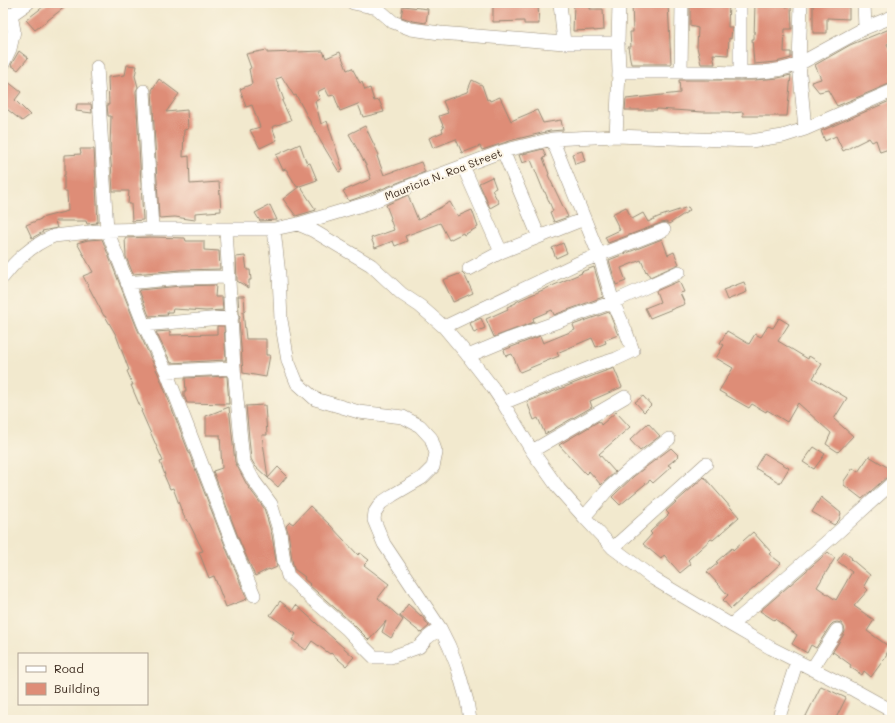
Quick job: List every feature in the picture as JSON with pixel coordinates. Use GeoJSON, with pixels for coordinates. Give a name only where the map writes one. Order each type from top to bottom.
{"type":"FeatureCollection","features":[{"type":"Feature","properties":{"kind":"street"},"geometry":{"type":"LineString","coordinates":[[3,64],[10,49],[14,31],[7,17],[28,3]]}},
{"type":"Feature","properties":{"kind":"street"},"geometry":{"type":"LineString","coordinates":[[352,3],[377,6],[393,22],[411,29],[440,33],[564,43],[618,43]]}},
{"type":"Feature","properties":{"kind":"street"},"geometry":{"type":"LineString","coordinates":[[560,3],[564,43]]}},
{"type":"Feature","properties":{"kind":"street"},"geometry":{"type":"LineString","coordinates":[[616,136],[619,72],[619,3]]}},
{"type":"Feature","properties":{"kind":"street"},"geometry":{"type":"LineString","coordinates":[[681,72],[682,3]]}},
{"type":"Feature","properties":{"kind":"street"},"geometry":{"type":"LineString","coordinates":[[740,3],[740,72]]}},
{"type":"Feature","properties":{"kind":"street"},"geometry":{"type":"LineString","coordinates":[[801,3],[800,64],[805,129]]}},
{"type":"Feature","properties":{"kind":"street"},"geometry":{"type":"LineString","coordinates":[[864,3],[865,28]]}},
{"type":"Feature","properties":{"kind":"street"},"geometry":{"type":"LineString","coordinates":[[619,72],[775,71],[800,64],[865,28],[892,17]]}},
{"type":"Feature","properties":{"kind":"street"},"geometry":{"type":"LineString","coordinates":[[97,67],[107,230],[144,325],[166,371],[233,546],[254,595]]}},
{"type":"Feature","properties":{"kind":"street"},"geometry":{"type":"LineString","coordinates":[[144,91],[152,228]]}},
{"type":"Feature","properties":{"kind":"street","name":"Mauricia N. Roa Street"},"geometry":{"type":"LineString","coordinates":[[3,277],[23,255],[54,236],[107,230],[152,228],[274,229],[298,224],[372,202],[412,185],[503,151],[552,139],[616,136],[752,141],[784,136],[805,129],[892,91]]}},
{"type":"Feature","properties":{"kind":"street"},"geometry":{"type":"LineString","coordinates":[[504,403],[633,351],[613,302],[599,255],[552,139]]}},
{"type":"Feature","properties":{"kind":"street"},"geometry":{"type":"LineString","coordinates":[[503,151],[540,237]]}},
{"type":"Feature","properties":{"kind":"street"},"geometry":{"type":"LineString","coordinates":[[462,166],[501,252]]}},
{"type":"Feature","properties":{"kind":"street"},"geometry":{"type":"LineString","coordinates":[[470,269],[501,252],[584,219]]}},
{"type":"Feature","properties":{"kind":"street"},"geometry":{"type":"LineString","coordinates":[[298,224],[312,230],[371,265],[402,294],[420,306],[444,327],[504,403],[532,451],[559,488],[613,548],[654,579],[730,625],[797,662],[854,690],[892,711]]}},
{"type":"Feature","properties":{"kind":"street"},"geometry":{"type":"LineString","coordinates":[[226,229],[234,368],[243,461],[254,481],[271,504],[280,533],[284,562],[288,576],[347,629],[374,656],[391,657],[419,647],[427,638],[440,628]]}},
{"type":"Feature","properties":{"kind":"street"},"geometry":{"type":"LineString","coordinates":[[274,229],[279,275],[281,320],[288,361],[297,382],[315,399],[359,412],[403,417],[420,426],[431,438],[436,453],[433,466],[422,478],[381,503],[375,512],[374,520],[384,544],[440,628],[449,646],[457,666],[467,701],[470,720]]}},
{"type":"Feature","properties":{"kind":"street"},"geometry":{"type":"LineString","coordinates":[[444,327],[578,263],[664,230]]}},
{"type":"Feature","properties":{"kind":"street"},"geometry":{"type":"LineString","coordinates":[[468,356],[509,339],[613,302],[679,272]]}},
{"type":"Feature","properties":{"kind":"street"},"geometry":{"type":"LineString","coordinates":[[127,283],[181,278],[229,277]]}},
{"type":"Feature","properties":{"kind":"street"},"geometry":{"type":"LineString","coordinates":[[144,325],[232,317]]}},
{"type":"Feature","properties":{"kind":"street"},"geometry":{"type":"LineString","coordinates":[[166,371],[234,368]]}},
{"type":"Feature","properties":{"kind":"street"},"geometry":{"type":"LineString","coordinates":[[532,451],[625,396]]}},
{"type":"Feature","properties":{"kind":"street"},"geometry":{"type":"LineString","coordinates":[[584,517],[610,487],[635,465],[669,439]]}},
{"type":"Feature","properties":{"kind":"street"},"geometry":{"type":"LineString","coordinates":[[613,548],[706,464]]}},
{"type":"Feature","properties":{"kind":"street"},"geometry":{"type":"LineString","coordinates":[[730,625],[763,598],[892,483]]}},
{"type":"Feature","properties":{"kind":"street"},"geometry":{"type":"LineString","coordinates":[[812,669],[837,630]]}},
{"type":"Feature","properties":{"kind":"street"},"geometry":{"type":"LineString","coordinates":[[778,720],[797,662]]}},
{"type":"Feature","properties":{"kind":"building"},"geometry":{"type":"Polygon","coordinates":[[[48,3],[70,3],[35,30],[26,20],[48,3]]]}},
{"type":"Feature","properties":{"kind":"building"},"geometry":{"type":"Polygon","coordinates":[[[493,3],[538,3],[539,24],[524,24],[524,21],[493,22],[493,3]]]}},
{"type":"Feature","properties":{"kind":"building"},"geometry":{"type":"Polygon","coordinates":[[[574,3],[590,3],[590,9],[603,9],[604,30],[573,31],[574,3]]]}},
{"type":"Feature","properties":{"kind":"building"},"geometry":{"type":"Polygon","coordinates":[[[632,3],[668,3],[671,64],[631,64],[628,47],[631,47],[630,32],[633,32],[632,3]]]}},
{"type":"Feature","properties":{"kind":"building"},"geometry":{"type":"Polygon","coordinates":[[[690,3],[729,3],[728,27],[732,27],[731,39],[729,38],[728,55],[713,54],[715,64],[701,64],[697,47],[698,28],[690,26],[690,3]]]}},
{"type":"Feature","properties":{"kind":"building"},"geometry":{"type":"Polygon","coordinates":[[[755,3],[786,3],[786,7],[791,6],[792,29],[785,29],[784,52],[791,52],[791,58],[776,62],[754,64],[752,39],[754,39],[755,3]]]}},
{"type":"Feature","properties":{"kind":"building"},"geometry":{"type":"Polygon","coordinates":[[[813,3],[849,3],[849,19],[827,18],[827,33],[813,33],[813,3]]]}},
{"type":"Feature","properties":{"kind":"building"},"geometry":{"type":"Polygon","coordinates":[[[403,6],[428,9],[426,23],[401,17],[403,6]]]}},
{"type":"Feature","properties":{"kind":"building"},"geometry":{"type":"Polygon","coordinates":[[[892,28],[892,41],[887,44],[892,54],[892,83],[837,106],[828,90],[819,92],[811,82],[821,79],[815,65],[850,45],[892,28]]]}},
{"type":"Feature","properties":{"kind":"building"},"geometry":{"type":"Polygon","coordinates":[[[267,50],[267,53],[323,51],[326,58],[340,52],[347,70],[352,68],[360,83],[362,82],[365,90],[370,88],[374,101],[379,100],[384,112],[363,117],[358,104],[340,111],[334,95],[329,96],[325,88],[317,92],[320,99],[315,101],[321,124],[327,121],[343,170],[339,172],[296,95],[294,96],[282,77],[276,79],[284,100],[282,101],[291,120],[272,127],[277,140],[260,148],[250,130],[260,127],[252,105],[246,107],[240,89],[252,84],[249,69],[251,68],[246,54],[267,50]]]}},
{"type":"Feature","properties":{"kind":"building"},"geometry":{"type":"Polygon","coordinates":[[[19,51],[28,58],[18,70],[11,65],[19,51]]]}},
{"type":"Feature","properties":{"kind":"building"},"geometry":{"type":"Polygon","coordinates":[[[127,65],[137,66],[135,76],[138,87],[136,91],[143,220],[132,221],[131,204],[128,204],[129,191],[113,191],[110,149],[111,116],[108,116],[107,105],[109,105],[108,77],[125,75],[127,65]]]}},
{"type":"Feature","properties":{"kind":"building"},"geometry":{"type":"Polygon","coordinates":[[[791,75],[787,116],[743,116],[743,112],[730,113],[657,109],[625,110],[626,99],[680,93],[679,80],[754,80],[778,78],[791,75]]]}},
{"type":"Feature","properties":{"kind":"building"},"geometry":{"type":"Polygon","coordinates":[[[3,78],[21,92],[15,100],[30,115],[22,121],[3,106],[3,78]]]}},
{"type":"Feature","properties":{"kind":"building"},"geometry":{"type":"Polygon","coordinates":[[[159,79],[179,94],[166,112],[187,110],[188,129],[184,130],[183,157],[189,156],[190,184],[219,182],[221,211],[195,213],[195,220],[175,217],[159,218],[152,90],[159,79]]]}},
{"type":"Feature","properties":{"kind":"building"},"geometry":{"type":"Polygon","coordinates":[[[472,80],[482,85],[487,100],[489,99],[490,101],[500,97],[511,121],[537,110],[543,123],[561,120],[563,130],[550,131],[513,140],[482,150],[480,146],[462,153],[456,139],[433,148],[429,138],[443,132],[442,129],[444,128],[439,116],[448,113],[443,101],[467,92],[472,80]]]}},
{"type":"Feature","properties":{"kind":"building"},"geometry":{"type":"Polygon","coordinates":[[[892,100],[892,148],[880,152],[876,140],[872,142],[869,138],[843,151],[836,136],[825,141],[821,131],[892,100]]]}},
{"type":"Feature","properties":{"kind":"building"},"geometry":{"type":"Polygon","coordinates":[[[77,104],[91,104],[92,113],[76,111],[77,104]]]}},
{"type":"Feature","properties":{"kind":"building"},"geometry":{"type":"Polygon","coordinates":[[[365,126],[379,155],[377,156],[384,175],[421,162],[425,172],[349,201],[343,191],[371,179],[366,165],[349,134],[365,126]]]}},
{"type":"Feature","properties":{"kind":"building"},"geometry":{"type":"Polygon","coordinates":[[[300,144],[307,164],[310,163],[317,180],[297,187],[286,169],[283,170],[276,155],[300,144]]]}},
{"type":"Feature","properties":{"kind":"building"},"geometry":{"type":"Polygon","coordinates":[[[80,149],[94,149],[98,222],[87,224],[86,221],[55,221],[57,228],[42,231],[43,232],[32,238],[26,225],[41,218],[68,211],[67,191],[64,191],[65,155],[81,154],[80,149]]]}},
{"type":"Feature","properties":{"kind":"building"},"geometry":{"type":"Polygon","coordinates":[[[543,149],[546,157],[543,158],[549,174],[548,175],[568,217],[554,222],[550,212],[553,211],[531,160],[522,163],[519,155],[543,149]]]}},
{"type":"Feature","properties":{"kind":"building"},"geometry":{"type":"Polygon","coordinates":[[[582,151],[585,161],[575,164],[572,154],[582,151]]]}},
{"type":"Feature","properties":{"kind":"building"},"geometry":{"type":"Polygon","coordinates":[[[492,177],[496,188],[492,190],[499,203],[490,208],[479,183],[492,177]]]}},
{"type":"Feature","properties":{"kind":"building"},"geometry":{"type":"Polygon","coordinates":[[[300,186],[316,210],[296,216],[283,199],[300,186]]]}},
{"type":"Feature","properties":{"kind":"building"},"geometry":{"type":"Polygon","coordinates":[[[408,195],[418,220],[450,202],[458,216],[472,210],[478,227],[464,235],[463,233],[449,240],[440,223],[405,236],[407,241],[395,246],[393,241],[375,248],[371,238],[394,230],[386,205],[408,195]]]}},
{"type":"Feature","properties":{"kind":"building"},"geometry":{"type":"Polygon","coordinates":[[[270,205],[277,220],[260,221],[255,213],[270,205]]]}},
{"type":"Feature","properties":{"kind":"building"},"geometry":{"type":"Polygon","coordinates":[[[626,207],[632,219],[643,213],[648,222],[688,207],[690,210],[669,224],[666,222],[661,223],[608,243],[605,237],[620,230],[612,214],[626,207]]]}},
{"type":"Feature","properties":{"kind":"building"},"geometry":{"type":"Polygon","coordinates":[[[125,238],[185,238],[186,241],[204,241],[204,250],[219,251],[220,269],[180,270],[133,274],[126,257],[125,238]]]}},
{"type":"Feature","properties":{"kind":"building"},"geometry":{"type":"Polygon","coordinates":[[[102,239],[137,328],[160,378],[247,599],[226,607],[214,576],[209,578],[199,552],[203,551],[182,512],[173,488],[170,489],[164,475],[160,462],[163,461],[131,385],[133,385],[127,371],[129,370],[116,335],[83,276],[93,272],[77,243],[88,240],[102,239]]]}},
{"type":"Feature","properties":{"kind":"building"},"geometry":{"type":"Polygon","coordinates":[[[662,239],[668,255],[674,252],[679,264],[650,277],[641,260],[621,268],[626,281],[616,285],[609,260],[662,239]]]}},
{"type":"Feature","properties":{"kind":"building"},"geometry":{"type":"Polygon","coordinates":[[[563,243],[567,253],[556,258],[552,248],[563,243]]]}},
{"type":"Feature","properties":{"kind":"building"},"geometry":{"type":"Polygon","coordinates":[[[245,256],[247,270],[250,270],[251,280],[249,280],[249,288],[237,281],[236,257],[245,256]]]}},
{"type":"Feature","properties":{"kind":"building"},"geometry":{"type":"Polygon","coordinates":[[[594,267],[603,297],[554,315],[552,310],[533,318],[534,322],[494,337],[486,319],[508,309],[507,307],[522,299],[594,267]]]}},
{"type":"Feature","properties":{"kind":"building"},"geometry":{"type":"Polygon","coordinates":[[[462,273],[473,293],[453,302],[443,280],[462,273]]]}},
{"type":"Feature","properties":{"kind":"building"},"geometry":{"type":"Polygon","coordinates":[[[679,281],[684,292],[680,293],[685,304],[650,318],[645,308],[660,302],[656,291],[679,281]]]}},
{"type":"Feature","properties":{"kind":"building"},"geometry":{"type":"Polygon","coordinates":[[[744,282],[747,292],[727,300],[723,290],[744,282]]]}},
{"type":"Feature","properties":{"kind":"building"},"geometry":{"type":"Polygon","coordinates":[[[216,285],[215,297],[222,297],[223,310],[206,311],[173,309],[172,312],[167,312],[168,315],[149,316],[139,290],[181,286],[216,285]]]}},
{"type":"Feature","properties":{"kind":"building"},"geometry":{"type":"Polygon","coordinates":[[[238,296],[244,296],[245,311],[243,312],[246,339],[266,339],[266,355],[270,355],[266,377],[243,373],[238,296]]]}},
{"type":"Feature","properties":{"kind":"building"},"geometry":{"type":"Polygon","coordinates":[[[609,312],[618,335],[605,340],[606,343],[596,347],[592,338],[557,353],[559,356],[520,372],[512,354],[506,356],[504,350],[540,336],[543,343],[575,330],[573,325],[609,312]]]}},
{"type":"Feature","properties":{"kind":"building"},"geometry":{"type":"Polygon","coordinates":[[[481,318],[485,328],[474,333],[470,323],[481,318]]]}},
{"type":"Feature","properties":{"kind":"building"},"geometry":{"type":"Polygon","coordinates":[[[779,318],[789,324],[778,341],[808,359],[809,356],[822,364],[813,378],[847,398],[834,419],[853,436],[838,452],[826,444],[831,433],[798,403],[787,422],[767,410],[766,412],[752,404],[749,408],[719,391],[733,368],[716,358],[724,345],[720,343],[727,331],[749,344],[755,334],[761,337],[768,326],[773,328],[779,318]]]}},
{"type":"Feature","properties":{"kind":"building"},"geometry":{"type":"Polygon","coordinates":[[[217,326],[224,326],[226,360],[171,363],[156,332],[170,331],[170,335],[217,334],[217,326]]]}},
{"type":"Feature","properties":{"kind":"building"},"geometry":{"type":"Polygon","coordinates":[[[614,368],[622,387],[590,401],[592,407],[545,434],[538,418],[534,420],[527,402],[614,368]]]}},
{"type":"Feature","properties":{"kind":"building"},"geometry":{"type":"Polygon","coordinates":[[[227,376],[229,404],[187,403],[184,395],[184,391],[186,391],[185,378],[227,376]]]}},
{"type":"Feature","properties":{"kind":"building"},"geometry":{"type":"Polygon","coordinates":[[[643,396],[651,405],[644,412],[635,402],[643,396]]]}},
{"type":"Feature","properties":{"kind":"building"},"geometry":{"type":"Polygon","coordinates":[[[265,405],[267,435],[262,435],[268,478],[255,466],[251,459],[246,406],[265,405]]]}},
{"type":"Feature","properties":{"kind":"building"},"geometry":{"type":"Polygon","coordinates":[[[229,407],[235,462],[247,485],[264,508],[272,535],[277,567],[255,576],[240,542],[213,471],[222,468],[220,435],[206,435],[206,416],[229,407]]]}},
{"type":"Feature","properties":{"kind":"building"},"geometry":{"type":"Polygon","coordinates":[[[616,412],[630,427],[599,454],[615,472],[601,485],[589,471],[586,474],[559,445],[599,421],[601,425],[616,412]]]}},
{"type":"Feature","properties":{"kind":"building"},"geometry":{"type":"Polygon","coordinates":[[[648,423],[660,436],[640,451],[630,440],[648,423]]]}},
{"type":"Feature","properties":{"kind":"building"},"geometry":{"type":"Polygon","coordinates":[[[814,447],[825,454],[814,469],[803,462],[814,447]]]}},
{"type":"Feature","properties":{"kind":"building"},"geometry":{"type":"Polygon","coordinates":[[[671,448],[679,456],[668,465],[671,467],[653,483],[650,480],[620,505],[612,497],[634,476],[671,448]]]}},
{"type":"Feature","properties":{"kind":"building"},"geometry":{"type":"Polygon","coordinates":[[[764,453],[789,468],[780,483],[755,468],[764,453]]]}},
{"type":"Feature","properties":{"kind":"building"},"geometry":{"type":"Polygon","coordinates":[[[869,456],[892,470],[892,473],[862,499],[844,485],[844,481],[853,468],[858,472],[869,456]]]}},
{"type":"Feature","properties":{"kind":"building"},"geometry":{"type":"Polygon","coordinates":[[[278,467],[287,476],[278,487],[268,478],[278,467]]]}},
{"type":"Feature","properties":{"kind":"building"},"geometry":{"type":"Polygon","coordinates":[[[704,477],[739,517],[713,540],[711,539],[688,560],[691,564],[680,573],[664,555],[661,559],[643,544],[652,534],[650,532],[669,514],[666,511],[704,477]]]}},
{"type":"Feature","properties":{"kind":"building"},"geometry":{"type":"Polygon","coordinates":[[[821,497],[841,513],[839,520],[834,525],[812,512],[821,497]]]}},
{"type":"Feature","properties":{"kind":"building"},"geometry":{"type":"Polygon","coordinates":[[[310,506],[358,555],[360,553],[369,560],[364,565],[389,584],[378,598],[403,620],[391,638],[382,632],[386,621],[369,640],[309,585],[310,584],[304,579],[305,577],[294,569],[286,526],[290,522],[293,524],[310,506]]]}},
{"type":"Feature","properties":{"kind":"building"},"geometry":{"type":"Polygon","coordinates":[[[753,532],[771,552],[769,554],[781,563],[731,609],[723,600],[728,595],[707,572],[732,548],[733,550],[753,532]]]}},
{"type":"Feature","properties":{"kind":"building"},"geometry":{"type":"Polygon","coordinates":[[[828,552],[835,558],[817,587],[836,600],[852,572],[837,561],[844,552],[870,575],[864,586],[868,590],[854,606],[874,620],[867,631],[891,648],[871,677],[864,671],[862,675],[850,667],[851,665],[833,652],[832,653],[845,631],[841,623],[833,623],[816,648],[811,645],[807,653],[792,644],[797,635],[775,619],[774,620],[760,611],[828,552]]]}},
{"type":"Feature","properties":{"kind":"building"},"geometry":{"type":"Polygon","coordinates":[[[280,601],[292,611],[296,605],[354,657],[346,666],[331,653],[330,654],[312,641],[306,650],[292,640],[296,634],[270,615],[280,601]]]}},
{"type":"Feature","properties":{"kind":"building"},"geometry":{"type":"Polygon","coordinates":[[[408,604],[421,615],[429,626],[421,633],[400,616],[408,604]]]}},
{"type":"Feature","properties":{"kind":"building"},"geometry":{"type":"Polygon","coordinates":[[[821,686],[846,698],[835,720],[804,720],[821,686]]]}}]}
